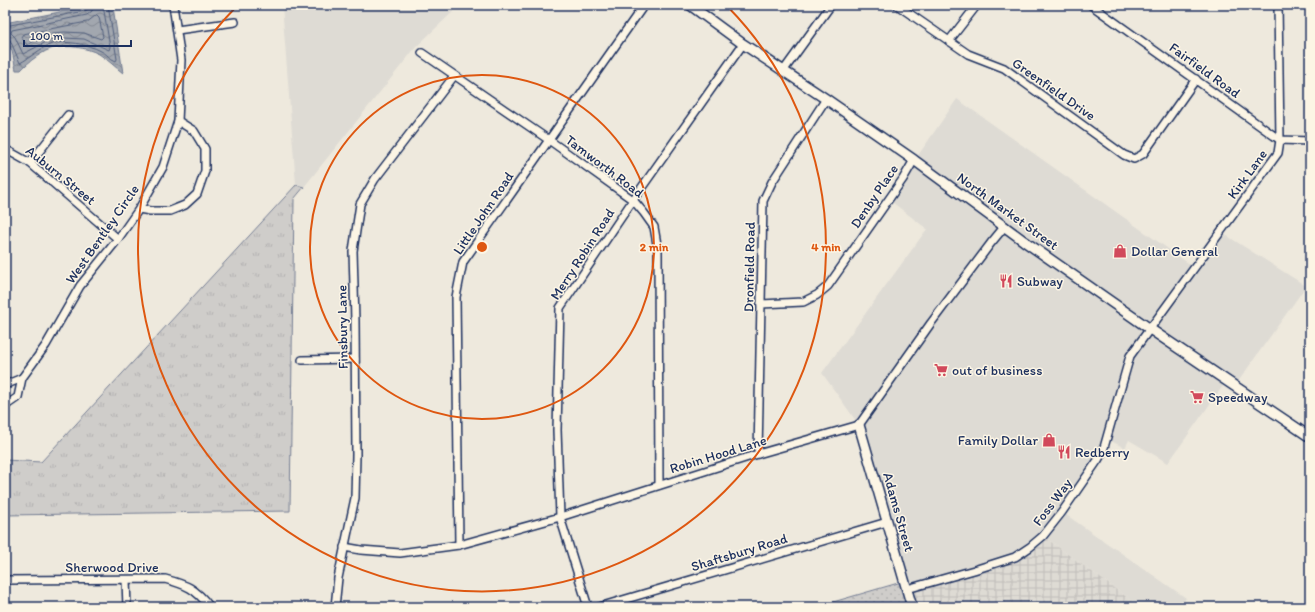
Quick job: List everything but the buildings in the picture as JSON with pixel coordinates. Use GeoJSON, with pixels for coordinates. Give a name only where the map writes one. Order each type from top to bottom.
{"type":"FeatureCollection","features":[{"type":"Feature","properties":{"kind":"street","name":"West Bentley Circle"},"geometry":{"type":"LineString","coordinates":[[22,378],[46,345],[80,286],[118,239],[139,209],[162,167],[178,121],[181,60],[173,5]]}},
{"type":"Feature","properties":{"kind":"street","name":"Little John Road"},"geometry":{"type":"LineString","coordinates":[[459,545],[456,297],[463,262],[644,5]]}},
{"type":"Feature","properties":{"kind":"street","name":"North Market Street"},"geometry":{"type":"LineString","coordinates":[[690,5],[742,44],[784,70],[914,160],[1150,329],[1310,437]]}},
{"type":"Feature","properties":{"kind":"street"},"geometry":{"type":"LineString","coordinates":[[784,70],[831,5]]}},
{"type":"Feature","properties":{"kind":"street","name":"Greenfield Drive"},"geometry":{"type":"LineString","coordinates":[[898,5],[968,54],[1004,68],[1124,155],[1134,159],[1143,154],[1196,79]]}},
{"type":"Feature","properties":{"kind":"street"},"geometry":{"type":"LineString","coordinates":[[949,41],[977,5]]}},
{"type":"Feature","properties":{"kind":"street","name":"Fairfield Road"},"geometry":{"type":"LineString","coordinates":[[1092,5],[1280,140]]}},
{"type":"Feature","properties":{"kind":"street","name":"Kirk Lane"},"geometry":{"type":"LineString","coordinates":[[1150,329],[1278,153],[1280,140],[1278,5]]}},
{"type":"Feature","properties":{"kind":"street"},"geometry":{"type":"LineString","coordinates":[[177,30],[235,22]]}},
{"type":"Feature","properties":{"kind":"street","name":"Merry Robin Road"},"geometry":{"type":"LineString","coordinates":[[588,607],[560,517],[557,430],[560,308],[742,44]]}},
{"type":"Feature","properties":{"kind":"street","name":"Tamworth Road"},"geometry":{"type":"LineString","coordinates":[[422,53],[549,140],[633,200],[654,227],[658,250],[659,485]]}},
{"type":"Feature","properties":{"kind":"street","name":"Finsbury Lane"},"geometry":{"type":"LineString","coordinates":[[335,607],[338,578],[355,498],[355,321],[353,251],[360,204],[376,179],[454,76]]}},
{"type":"Feature","properties":{"kind":"street","name":"Dronfield Road"},"geometry":{"type":"LineString","coordinates":[[758,454],[763,201],[772,182],[826,99]]}},
{"type":"Feature","properties":{"kind":"street"},"geometry":{"type":"LineString","coordinates":[[30,163],[68,115]]}},
{"type":"Feature","properties":{"kind":"street"},"geometry":{"type":"LineString","coordinates":[[139,209],[150,211],[170,211],[185,205],[196,194],[205,171],[205,149],[194,131],[178,121]]}},
{"type":"Feature","properties":{"kind":"street"},"geometry":{"type":"LineString","coordinates":[[1280,140],[1310,141]]}},
{"type":"Feature","properties":{"kind":"street","name":"Auburn Street"},"geometry":{"type":"LineString","coordinates":[[5,149],[30,163],[118,239]]}},
{"type":"Feature","properties":{"kind":"street","name":"Denby Place"},"geometry":{"type":"LineString","coordinates":[[761,304],[803,302],[828,286],[914,160]]}},
{"type":"Feature","properties":{"kind":"street"},"geometry":{"type":"LineString","coordinates":[[859,425],[931,323],[1005,226]]}},
{"type":"Feature","properties":{"kind":"street","name":"Foss Way"},"geometry":{"type":"LineString","coordinates":[[907,589],[974,570],[1015,556],[1043,536],[1059,516],[1098,460],[1107,439],[1130,356],[1150,329]]}},
{"type":"Feature","properties":{"kind":"street"},"geometry":{"type":"LineString","coordinates":[[302,360],[355,359]]}},
{"type":"Feature","properties":{"kind":"street"},"geometry":{"type":"LineString","coordinates":[[5,385],[22,378]]}},
{"type":"Feature","properties":{"kind":"street"},"geometry":{"type":"LineString","coordinates":[[5,406],[18,397],[22,378]]}},
{"type":"Feature","properties":{"kind":"street","name":"Robin Hood Lane"},"geometry":{"type":"LineString","coordinates":[[344,547],[400,553],[459,545],[560,517],[758,454],[859,425]]}},
{"type":"Feature","properties":{"kind":"street","name":"Adams Street"},"geometry":{"type":"LineString","coordinates":[[859,425],[912,607]]}},
{"type":"Feature","properties":{"kind":"street","name":"Shaftsbury Road"},"geometry":{"type":"LineString","coordinates":[[599,607],[887,522]]}},
{"type":"Feature","properties":{"kind":"street","name":"Sherwood Drive"},"geometry":{"type":"LineString","coordinates":[[5,580],[165,579],[182,583],[196,591],[210,607]]}},
{"type":"Feature","properties":{"kind":"street"},"geometry":{"type":"LineString","coordinates":[[126,580],[127,607]]}},
{"type":"Feature","properties":{"kind":"shaded area"},"geometry":{"type":"Polygon","coordinates":[[[282,5],[460,5],[416,47],[304,187],[296,185],[282,5]]]}},
{"type":"Feature","properties":{"kind":"shaded area"},"geometry":{"type":"Polygon","coordinates":[[[957,99],[1195,268],[1221,232],[1306,286],[1235,386],[1227,380],[1168,463],[1129,440],[1125,448],[1107,439],[1062,512],[1186,598],[1181,607],[1140,607],[1043,536],[1015,557],[907,589],[859,425],[822,373],[927,229],[888,199],[957,99]]]}},
{"type":"Feature","properties":{"kind":"shaded area"},"geometry":{"type":"Polygon","coordinates":[[[1043,536],[1140,607],[912,607],[907,589],[1015,557],[1043,536]]]}},
{"type":"Feature","properties":{"kind":"green space"},"geometry":{"type":"Polygon","coordinates":[[[296,185],[304,187],[294,199],[290,511],[5,515],[5,460],[41,462],[296,185]]]}},
{"type":"Feature","properties":{"kind":"green space"},"geometry":{"type":"Polygon","coordinates":[[[905,581],[912,607],[816,607],[905,581]]]}},
{"type":"Feature","properties":{"kind":"water"},"geometry":{"type":"Polygon","coordinates":[[[94,5],[111,5],[113,7],[123,73],[99,54],[82,48],[71,47],[50,49],[36,57],[21,70],[16,70],[12,51],[5,40],[5,23],[94,5]]]}},
{"type":"Feature","properties":{"kind":"place","name":"Dollar General"},"geometry":{"type":"Point","coordinates":[1120,251]}},
{"type":"Feature","properties":{"kind":"place","name":"Subway"},"geometry":{"type":"Point","coordinates":[1006,281]}},
{"type":"Feature","properties":{"kind":"place","name":"out of business"},"geometry":{"type":"Point","coordinates":[941,370]}},
{"type":"Feature","properties":{"kind":"place","name":"Speedway"},"geometry":{"type":"Point","coordinates":[1197,397]}},
{"type":"Feature","properties":{"kind":"place","name":"Family Dollar"},"geometry":{"type":"Point","coordinates":[1049,440]}},
{"type":"Feature","properties":{"kind":"place","name":"Redberry"},"geometry":{"type":"Point","coordinates":[1064,452]}}]}
